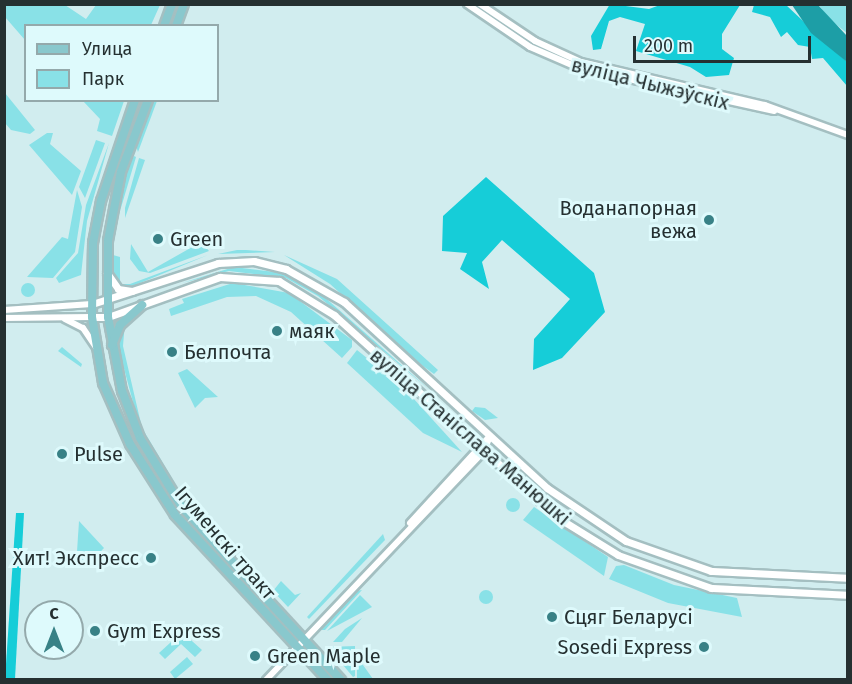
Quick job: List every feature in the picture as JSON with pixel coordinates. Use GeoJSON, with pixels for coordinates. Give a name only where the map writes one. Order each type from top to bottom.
{"type":"FeatureCollection","features":[{"type":"Feature","properties":{"kind":"main road"},"geometry":{"type":"LineString","coordinates":[[165,24],[172,4]]}},
{"type":"Feature","properties":{"kind":"main road"},"geometry":{"type":"LineString","coordinates":[[177,24],[184,4]]}},
{"type":"Feature","properties":{"kind":"main road","name":"Ігуменскі тракт"},"geometry":{"type":"LineString","coordinates":[[134,102],[96,219],[92,317],[96,347],[108,399],[157,490],[195,539],[328,680]]}},
{"type":"Feature","properties":{"kind":"main road","name":"Ігуменскі тракт"},"geometry":{"type":"LineString","coordinates":[[147,102],[116,190],[107,273],[111,350],[140,438],[177,499],[341,680]]}},
{"type":"Feature","properties":{"kind":"main road","name":"вуліца Станіслава Манюшкі"},"geometry":{"type":"LineString","coordinates":[[92,304],[107,302],[218,262],[254,261],[286,269],[344,302],[570,506],[659,556],[746,576],[848,578]]}},
{"type":"Feature","properties":{"kind":"main road"},"geometry":{"type":"LineString","coordinates":[[107,273],[118,288],[135,291]]}},
{"type":"Feature","properties":{"kind":"main road","name":"вуліца Станіслава Манюшкі"},"geometry":{"type":"LineString","coordinates":[[92,317],[108,317],[220,277],[279,281],[327,309],[560,519],[642,566],[674,579],[747,593],[848,595]]}},
{"type":"Feature","properties":{"kind":"main road"},"geometry":{"type":"LineString","coordinates":[[111,350],[120,325],[142,305]]}},
{"type":"Feature","properties":{"kind":"street","name":"вуліца Чыжэўскіх"},"geometry":{"type":"LineString","coordinates":[[467,4],[530,47],[579,68],[776,111]]}},
{"type":"Feature","properties":{"kind":"street","name":"вуліца Чыжэўскіх"},"geometry":{"type":"LineString","coordinates":[[480,4],[535,41],[581,62],[776,111],[848,135]]}},
{"type":"Feature","properties":{"kind":"street"},"geometry":{"type":"LineString","coordinates":[[4,310],[92,304]]}},
{"type":"Feature","properties":{"kind":"street"},"geometry":{"type":"LineString","coordinates":[[58,317],[83,328],[96,347]]}},
{"type":"Feature","properties":{"kind":"street"},"geometry":{"type":"LineString","coordinates":[[4,318],[92,317]]}},
{"type":"Feature","properties":{"kind":"street"},"geometry":{"type":"LineString","coordinates":[[266,680],[305,641],[478,445],[490,436]]}},
{"type":"Feature","properties":{"kind":"street"},"geometry":{"type":"LineString","coordinates":[[406,529],[484,451],[490,436]]}},
{"type":"Feature","properties":{"kind":"green space"},"geometry":{"type":"Polygon","coordinates":[[[5,4],[65,5],[86,19],[96,5],[160,5],[151,24],[24,24],[24,39],[5,17],[5,4]]]}},
{"type":"Feature","properties":{"kind":"green space"},"geometry":{"type":"Polygon","coordinates":[[[819,5],[847,5],[847,33],[829,19],[819,5]]]}},
{"type":"Feature","properties":{"kind":"green space"},"geometry":{"type":"Polygon","coordinates":[[[5,93],[35,130],[30,134],[11,130],[5,123],[5,93]]]}},
{"type":"Feature","properties":{"kind":"green space"},"geometry":{"type":"Polygon","coordinates":[[[84,102],[124,102],[112,136],[97,131],[100,119],[84,102]]]}},
{"type":"Feature","properties":{"kind":"green space"},"geometry":{"type":"Polygon","coordinates":[[[152,102],[157,102],[138,152],[135,143],[152,102]]]}},
{"type":"Feature","properties":{"kind":"green space"},"geometry":{"type":"Polygon","coordinates":[[[47,133],[53,133],[50,144],[81,171],[72,195],[29,145],[47,133]]]}},
{"type":"Feature","properties":{"kind":"green space"},"geometry":{"type":"Polygon","coordinates":[[[96,140],[105,143],[85,198],[79,187],[96,140]]]}},
{"type":"Feature","properties":{"kind":"green space"},"geometry":{"type":"Polygon","coordinates":[[[109,143],[87,221],[81,275],[59,283],[56,278],[78,253],[86,205],[109,143]]]}},
{"type":"Feature","properties":{"kind":"green space"},"geometry":{"type":"Polygon","coordinates":[[[134,156],[136,157],[120,211],[125,172],[134,156]]]}},
{"type":"Feature","properties":{"kind":"green space"},"geometry":{"type":"Polygon","coordinates":[[[139,158],[145,160],[125,218],[125,208],[139,158]]]}},
{"type":"Feature","properties":{"kind":"green space"},"geometry":{"type":"Polygon","coordinates":[[[77,190],[82,207],[75,252],[53,278],[27,277],[62,237],[68,239],[77,190]]]}},
{"type":"Feature","properties":{"kind":"green space"},"geometry":{"type":"Polygon","coordinates":[[[201,242],[209,251],[150,273],[139,271],[130,259],[131,244],[148,272],[201,242]]]}},
{"type":"Feature","properties":{"kind":"green space"},"geometry":{"type":"Polygon","coordinates":[[[246,250],[275,252],[218,254],[246,250]]]}},
{"type":"Feature","properties":{"kind":"green space"},"geometry":{"type":"Polygon","coordinates":[[[113,255],[120,257],[120,284],[130,284],[208,255],[128,288],[118,285],[113,280],[113,255]]]}},
{"type":"Feature","properties":{"kind":"green space"},"geometry":{"type":"Polygon","coordinates":[[[284,255],[337,279],[438,370],[434,374],[412,358],[330,284],[284,255]]]}},
{"type":"Feature","properties":{"kind":"green space"},"geometry":{"type":"Polygon","coordinates":[[[234,267],[283,273],[313,287],[431,391],[318,296],[286,278],[229,271],[182,283],[234,267]]]}},
{"type":"Feature","properties":{"kind":"green space"},"geometry":{"type":"Polygon","coordinates":[[[25,283],[31,283],[35,290],[31,297],[25,297],[21,293],[21,287],[25,283]]]}},
{"type":"Feature","properties":{"kind":"green space"},"geometry":{"type":"Polygon","coordinates":[[[233,283],[289,293],[352,340],[352,347],[342,358],[291,312],[256,296],[227,297],[171,316],[169,309],[184,303],[182,299],[233,283]]]}},
{"type":"Feature","properties":{"kind":"green space"},"geometry":{"type":"Polygon","coordinates":[[[125,322],[123,346],[142,428],[185,500],[140,428],[116,339],[125,322]]]}},
{"type":"Feature","properties":{"kind":"green space"},"geometry":{"type":"Polygon","coordinates":[[[62,347],[82,364],[81,367],[58,351],[62,347]]]}},
{"type":"Feature","properties":{"kind":"green space"},"geometry":{"type":"Polygon","coordinates":[[[357,350],[403,387],[462,452],[423,433],[347,363],[357,350]]]}},
{"type":"Feature","properties":{"kind":"green space"},"geometry":{"type":"Polygon","coordinates":[[[187,369],[218,397],[205,398],[195,408],[178,373],[187,369]]]}},
{"type":"Feature","properties":{"kind":"green space"},"geometry":{"type":"Polygon","coordinates":[[[475,407],[485,408],[498,418],[485,420],[472,411],[475,407]]]}},
{"type":"Feature","properties":{"kind":"green space"},"geometry":{"type":"Polygon","coordinates":[[[513,498],[518,500],[520,505],[518,510],[513,512],[508,510],[506,505],[508,500],[513,498]]]}},
{"type":"Feature","properties":{"kind":"green space"},"geometry":{"type":"Polygon","coordinates":[[[534,507],[608,557],[604,576],[523,520],[534,507]]]}},
{"type":"Feature","properties":{"kind":"green space"},"geometry":{"type":"Polygon","coordinates":[[[79,521],[104,548],[92,561],[76,567],[79,521]]]}},
{"type":"Feature","properties":{"kind":"green space"},"geometry":{"type":"Polygon","coordinates":[[[383,534],[385,540],[309,619],[307,617],[383,534]]]}},
{"type":"Feature","properties":{"kind":"green space"},"geometry":{"type":"Polygon","coordinates":[[[624,565],[674,585],[737,598],[742,617],[668,603],[609,579],[616,566],[624,565]]]}},
{"type":"Feature","properties":{"kind":"green space"},"geometry":{"type":"Polygon","coordinates":[[[281,581],[295,595],[301,593],[288,607],[273,591],[281,581]]]}},
{"type":"Feature","properties":{"kind":"green space"},"geometry":{"type":"Polygon","coordinates":[[[362,590],[325,630],[321,630],[356,591],[362,590]]]}},
{"type":"Feature","properties":{"kind":"green space"},"geometry":{"type":"Polygon","coordinates":[[[483,590],[489,590],[493,597],[489,604],[483,604],[479,600],[479,594],[483,590]]]}},
{"type":"Feature","properties":{"kind":"green space"},"geometry":{"type":"Polygon","coordinates":[[[360,595],[372,607],[327,631],[360,595]]]}},
{"type":"Feature","properties":{"kind":"green space"},"geometry":{"type":"Polygon","coordinates":[[[362,618],[342,642],[333,642],[345,629],[362,618]]]}},
{"type":"Feature","properties":{"kind":"green space"},"geometry":{"type":"Polygon","coordinates":[[[182,632],[202,650],[195,657],[181,644],[165,659],[159,653],[182,632]]]}},
{"type":"Feature","properties":{"kind":"green space"},"geometry":{"type":"Polygon","coordinates":[[[355,646],[355,676],[353,677],[328,647],[355,646]]]}},
{"type":"Feature","properties":{"kind":"green space"},"geometry":{"type":"Polygon","coordinates":[[[357,651],[362,651],[363,665],[373,679],[357,679],[357,651]]]}},
{"type":"Feature","properties":{"kind":"green space"},"geometry":{"type":"Polygon","coordinates":[[[187,657],[193,664],[175,679],[170,672],[187,657]]]}},
{"type":"Feature","properties":{"kind":"shaded area"},"geometry":{"type":"Polygon","coordinates":[[[610,4],[649,9],[660,5],[740,5],[722,34],[722,49],[734,58],[729,75],[706,77],[690,67],[636,51],[645,24],[620,17],[609,21],[601,49],[593,50],[591,36],[610,4]]]}},
{"type":"Feature","properties":{"kind":"shaded area"},"geometry":{"type":"Polygon","coordinates":[[[754,5],[786,5],[847,62],[847,86],[823,58],[812,59],[810,47],[798,45],[787,32],[781,37],[770,17],[752,12],[754,5]]]}},
{"type":"Feature","properties":{"kind":"shaded area"},"geometry":{"type":"Polygon","coordinates":[[[792,5],[818,5],[847,36],[847,62],[811,33],[792,5]]]}},
{"type":"Feature","properties":{"kind":"shaded area"},"geometry":{"type":"Polygon","coordinates":[[[486,177],[594,273],[605,312],[562,358],[533,370],[534,339],[570,299],[502,240],[482,262],[489,289],[460,269],[467,253],[442,251],[443,216],[486,177]]]}},
{"type":"Feature","properties":{"kind":"shaded area"},"geometry":{"type":"Polygon","coordinates":[[[16,513],[24,513],[15,679],[5,679],[16,513]]]}},
{"type":"Feature","properties":{"kind":"place","name":"Воданапорная вежа"},"geometry":{"type":"Point","coordinates":[709,220]}},
{"type":"Feature","properties":{"kind":"place","name":"Green"},"geometry":{"type":"Point","coordinates":[158,239]}},
{"type":"Feature","properties":{"kind":"place","name":"маяк"},"geometry":{"type":"Point","coordinates":[277,331]}},
{"type":"Feature","properties":{"kind":"place","name":"Белпочта"},"geometry":{"type":"Point","coordinates":[172,352]}},
{"type":"Feature","properties":{"kind":"place","name":"Pulse"},"geometry":{"type":"Point","coordinates":[62,454]}},
{"type":"Feature","properties":{"kind":"place","name":"Хит! Экспресс"},"geometry":{"type":"Point","coordinates":[151,558]}},
{"type":"Feature","properties":{"kind":"place","name":"Сцяг Беларусі"},"geometry":{"type":"Point","coordinates":[552,617]}},
{"type":"Feature","properties":{"kind":"place","name":"Gym Express"},"geometry":{"type":"Point","coordinates":[95,631]}},
{"type":"Feature","properties":{"kind":"place","name":"Sosedi Express"},"geometry":{"type":"Point","coordinates":[704,647]}},
{"type":"Feature","properties":{"kind":"place","name":"Green Maple"},"geometry":{"type":"Point","coordinates":[255,656]}}]}
